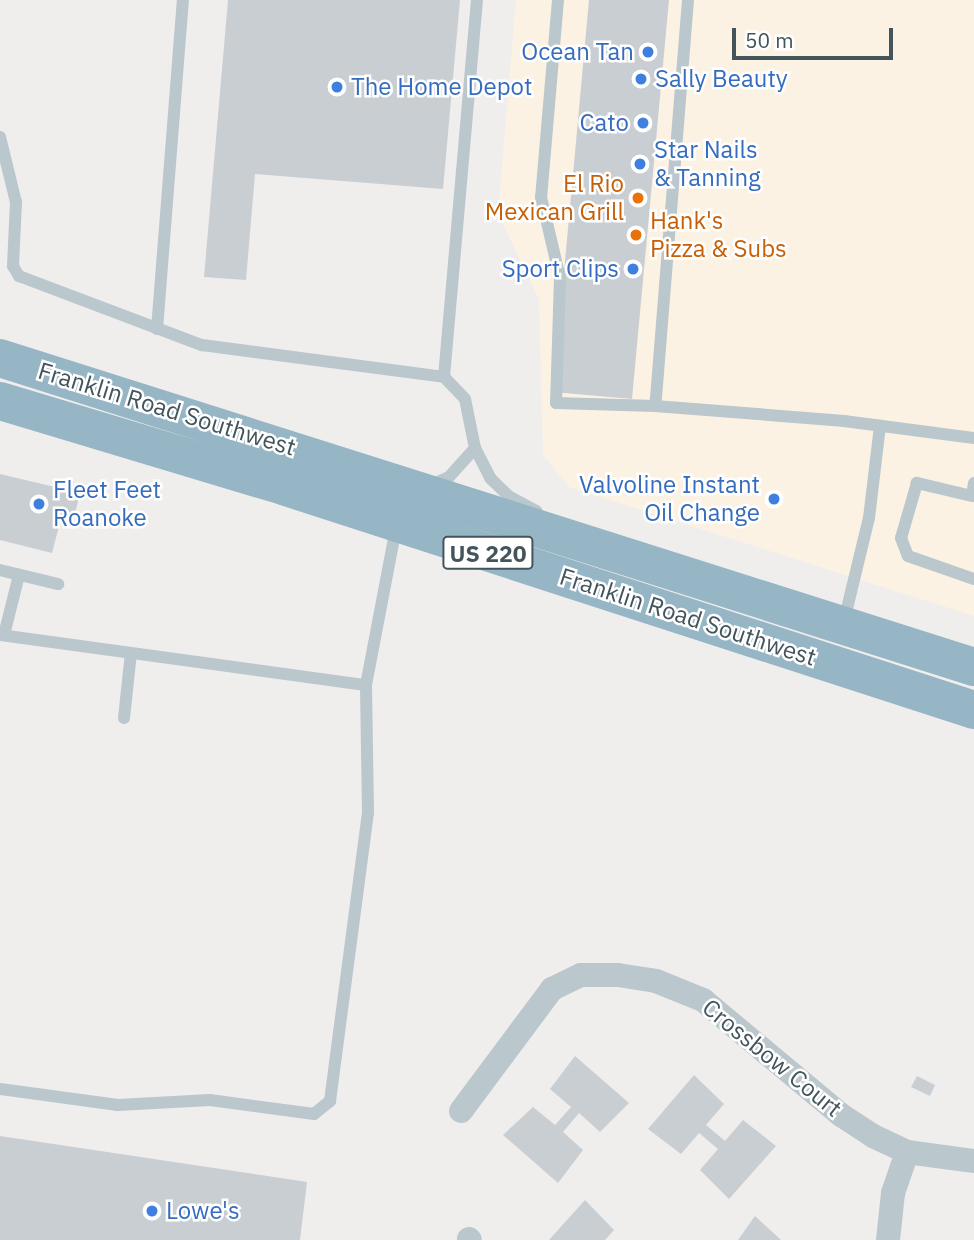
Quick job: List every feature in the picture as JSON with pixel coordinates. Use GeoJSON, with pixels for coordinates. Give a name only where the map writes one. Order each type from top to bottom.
{"type":"FeatureCollection","features":[{"type":"Feature","properties":{"kind":"highway","name":"Franklin Road Southwest"},"geometry":{"type":"LineString","coordinates":[[0,358],[974,667]]}},
{"type":"Feature","properties":{"kind":"highway","name":"Franklin Road Southwest"},"geometry":{"type":"LineString","coordinates":[[0,401],[397,523],[974,710]]}},
{"type":"Feature","properties":{"kind":"street","name":"Crossbow Court"},"geometry":{"type":"LineString","coordinates":[[461,1111],[552,989],[581,975],[618,975],[665,984],[703,1000],[841,1115],[907,1152],[974,1161]]}},
{"type":"Feature","properties":{"kind":"street"},"geometry":{"type":"LineString","coordinates":[[888,1240],[893,1193],[907,1152]]}},
{"type":"Feature","properties":{"kind":"lane"},"geometry":{"type":"LineString","coordinates":[[157,328],[183,0]]}},
{"type":"Feature","properties":{"kind":"lane"},"geometry":{"type":"LineString","coordinates":[[444,377],[477,0]]}},
{"type":"Feature","properties":{"kind":"lane"},"geometry":{"type":"LineString","coordinates":[[558,0],[541,197],[560,278],[556,402],[655,407],[880,426],[974,438]]}},
{"type":"Feature","properties":{"kind":"lane"},"geometry":{"type":"LineString","coordinates":[[655,407],[688,0]]}},
{"type":"Feature","properties":{"kind":"lane"},"geometry":{"type":"LineString","coordinates":[[0,137],[16,202],[13,266],[19,276],[202,345],[444,377],[465,399],[475,448],[500,487],[544,515],[566,536]]}},
{"type":"Feature","properties":{"kind":"lane"},"geometry":{"type":"LineString","coordinates":[[843,624],[869,518],[880,426]]}},
{"type":"Feature","properties":{"kind":"lane"},"geometry":{"type":"LineString","coordinates":[[419,489],[449,477],[475,448]]}},
{"type":"Feature","properties":{"kind":"lane"},"geometry":{"type":"LineString","coordinates":[[973,492],[917,482],[902,547],[919,561],[974,579]]}},
{"type":"Feature","properties":{"kind":"lane"},"geometry":{"type":"LineString","coordinates":[[0,1089],[118,1105],[210,1100],[314,1114],[324,1110],[330,1101],[336,1067],[368,813],[366,685],[397,523]]}},
{"type":"Feature","properties":{"kind":"lane"},"geometry":{"type":"LineString","coordinates":[[0,570],[58,584]]}},
{"type":"Feature","properties":{"kind":"lane"},"geometry":{"type":"LineString","coordinates":[[19,575],[2,635],[366,685]]}},
{"type":"Feature","properties":{"kind":"lane"},"geometry":{"type":"LineString","coordinates":[[124,718],[131,653]]}},
{"type":"Feature","properties":{"kind":"shaded area"},"geometry":{"type":"Polygon","coordinates":[[[516,0],[974,0],[974,616],[569,487],[543,455],[539,299],[498,214],[516,0]]]}},
{"type":"Feature","properties":{"kind":"building","name":"The Home Depot"},"geometry":{"type":"Polygon","coordinates":[[[228,0],[460,0],[443,189],[255,174],[246,280],[204,277],[228,0]]]}},
{"type":"Feature","properties":{"kind":"building"},"geometry":{"type":"Polygon","coordinates":[[[589,0],[669,0],[632,399],[553,392],[589,0]]]}},
{"type":"Feature","properties":{"kind":"building","name":"Fleet Feet Roanoke"},"geometry":{"type":"Polygon","coordinates":[[[0,474],[80,493],[74,518],[62,515],[52,553],[0,540],[0,474]]]}},
{"type":"Feature","properties":{"kind":"building"},"geometry":{"type":"Polygon","coordinates":[[[575,1056],[629,1103],[600,1132],[579,1113],[563,1132],[583,1150],[558,1183],[503,1135],[533,1107],[555,1125],[571,1107],[550,1089],[575,1056]]]}},
{"type":"Feature","properties":{"kind":"building"},"geometry":{"type":"Polygon","coordinates":[[[694,1075],[724,1104],[706,1125],[725,1141],[743,1120],[776,1146],[729,1199],[700,1170],[718,1149],[699,1133],[681,1154],[648,1129],[694,1075]]]}},
{"type":"Feature","properties":{"kind":"building"},"geometry":{"type":"Polygon","coordinates":[[[917,1076],[935,1085],[930,1096],[911,1087],[917,1076]]]}},
{"type":"Feature","properties":{"kind":"building","name":"Lowe's"},"geometry":{"type":"Polygon","coordinates":[[[0,1136],[307,1182],[300,1240],[0,1240],[0,1136]]]}},
{"type":"Feature","properties":{"kind":"building"},"geometry":{"type":"Polygon","coordinates":[[[585,1200],[614,1230],[605,1240],[549,1240],[585,1200]]]}},
{"type":"Feature","properties":{"kind":"building"},"geometry":{"type":"Polygon","coordinates":[[[755,1216],[781,1240],[738,1240],[755,1216]]]}},
{"type":"Feature","properties":{"kind":"place","name":"Ocean Tan"},"geometry":{"type":"Point","coordinates":[648,52]}},
{"type":"Feature","properties":{"kind":"place","name":"Sally Beauty"},"geometry":{"type":"Point","coordinates":[641,79]}},
{"type":"Feature","properties":{"kind":"place","name":"The Home Depot"},"geometry":{"type":"Point","coordinates":[337,87]}},
{"type":"Feature","properties":{"kind":"place","name":"Cato"},"geometry":{"type":"Point","coordinates":[643,123]}},
{"type":"Feature","properties":{"kind":"place","name":"Star Nails & Tanning"},"geometry":{"type":"Point","coordinates":[640,164]}},
{"type":"Feature","properties":{"kind":"place","name":"El Rio Mexican Grill"},"geometry":{"type":"Point","coordinates":[638,198]}},
{"type":"Feature","properties":{"kind":"place","name":"Hank's Pizza & Subs"},"geometry":{"type":"Point","coordinates":[636,235]}},
{"type":"Feature","properties":{"kind":"place","name":"Sport Clips"},"geometry":{"type":"Point","coordinates":[633,269]}},
{"type":"Feature","properties":{"kind":"place","name":"Valvoline Instant Oil Change"},"geometry":{"type":"Point","coordinates":[774,499]}},
{"type":"Feature","properties":{"kind":"place","name":"Fleet Feet Roanoke"},"geometry":{"type":"Point","coordinates":[39,504]}},
{"type":"Feature","properties":{"kind":"place","name":"Lowe's"},"geometry":{"type":"Point","coordinates":[152,1211]}}]}
